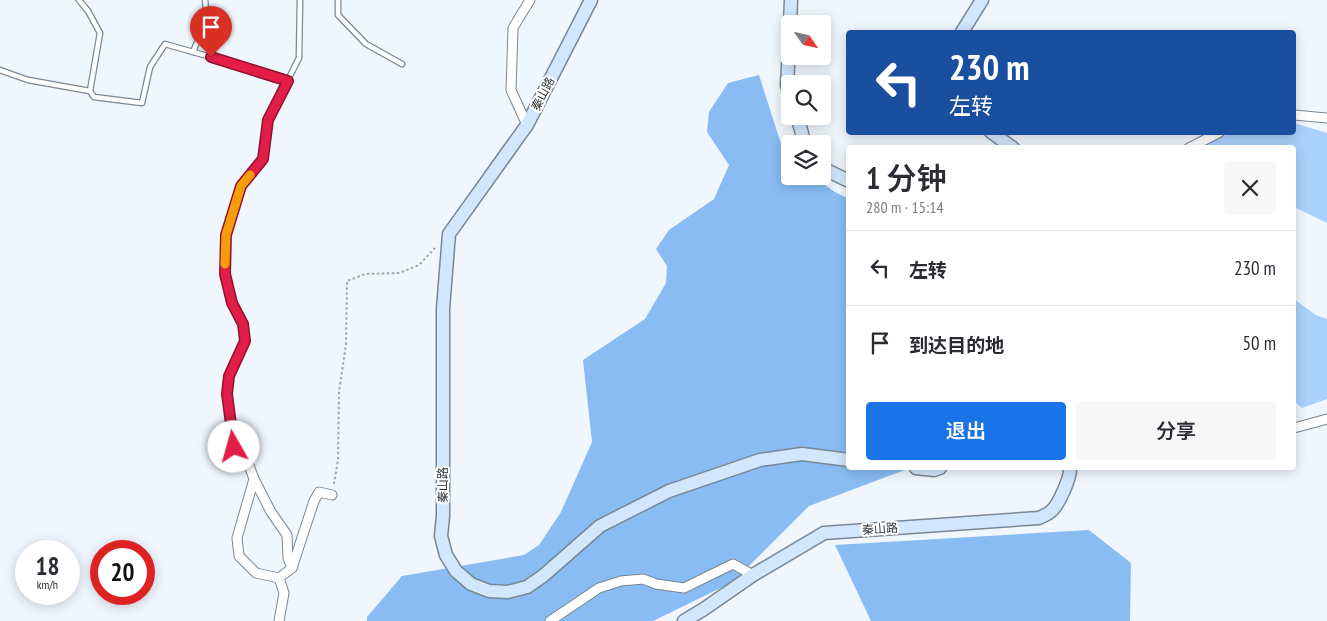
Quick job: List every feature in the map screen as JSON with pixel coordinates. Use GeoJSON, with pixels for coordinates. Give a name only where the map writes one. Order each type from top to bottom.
{"type":"FeatureCollection","features":[{"type":"Feature","properties":{"kind":"main road","name":"秦山路"},"geometry":{"type":"LineString","coordinates":[[591,0],[527,125],[449,234],[443,309],[443,516],[441,536],[446,554],[456,571],[471,584],[488,591],[508,592],[527,587],[543,576],[600,526],[669,491],[760,460],[802,454],[846,460]]}},
{"type":"Feature","properties":{"kind":"main road"},"geometry":{"type":"LineString","coordinates":[[790,15],[791,0]]}},
{"type":"Feature","properties":{"kind":"main road"},"geometry":{"type":"LineString","coordinates":[[963,30],[982,0]]}},
{"type":"Feature","properties":{"kind":"main road"},"geometry":{"type":"LineString","coordinates":[[995,135],[1009,145]]}},
{"type":"Feature","properties":{"kind":"main road"},"geometry":{"type":"LineString","coordinates":[[831,172],[846,180]]}},
{"type":"Feature","properties":{"kind":"main road","name":"秦山路"},"geometry":{"type":"LineString","coordinates":[[684,621],[753,575],[824,533],[1039,518],[1051,512],[1063,491],[1070,470]]}},
{"type":"Feature","properties":{"kind":"street"},"geometry":{"type":"LineString","coordinates":[[527,125],[511,90],[513,28],[530,0]]}},
{"type":"Feature","properties":{"kind":"street"},"geometry":{"type":"LineString","coordinates":[[1296,115],[1327,118]]}},
{"type":"Feature","properties":{"kind":"street"},"geometry":{"type":"LineString","coordinates":[[1195,145],[1214,135]]}},
{"type":"Feature","properties":{"kind":"street"},"geometry":{"type":"LineString","coordinates":[[1296,427],[1327,419]]}},
{"type":"Feature","properties":{"kind":"street"},"geometry":{"type":"LineString","coordinates":[[234,447],[243,449],[254,479],[271,512],[287,535],[288,558],[292,568]]}},
{"type":"Feature","properties":{"kind":"street"},"geometry":{"type":"LineString","coordinates":[[254,479],[237,538],[239,556],[256,573],[279,578],[292,568],[314,501],[319,492],[332,495]]}},
{"type":"Feature","properties":{"kind":"street"},"geometry":{"type":"LineString","coordinates":[[550,621],[599,588],[621,581],[643,580],[684,588],[733,564],[753,575]]}},
{"type":"Feature","properties":{"kind":"street"},"geometry":{"type":"LineString","coordinates":[[279,578],[284,593],[279,621]]}},
{"type":"Feature","properties":{"kind":"lane"},"geometry":{"type":"LineString","coordinates":[[80,0],[100,33],[90,91],[94,97],[142,103],[150,67],[165,44],[288,81]]}},
{"type":"Feature","properties":{"kind":"lane"},"geometry":{"type":"LineString","coordinates":[[193,52],[207,18],[205,0]]}},
{"type":"Feature","properties":{"kind":"lane"},"geometry":{"type":"LineString","coordinates":[[234,447],[227,394],[229,376],[245,341],[243,324],[232,303],[225,274],[226,235],[241,186],[263,159],[268,120],[299,58],[300,0]]}},
{"type":"Feature","properties":{"kind":"lane"},"geometry":{"type":"LineString","coordinates":[[338,0],[338,15],[366,44],[402,64]]}},
{"type":"Feature","properties":{"kind":"lane"},"geometry":{"type":"LineString","coordinates":[[0,70],[28,80],[90,91]]}},
{"type":"Feature","properties":{"kind":"path"},"geometry":{"type":"LineString","coordinates":[[332,495],[338,460],[339,392],[346,344],[347,281],[365,274],[399,273],[419,266],[449,234]]}},
{"type":"Feature","properties":{"kind":"shaded area"},"geometry":{"type":"Polygon","coordinates":[[[759,75],[781,144],[781,185],[825,185],[846,198],[846,470],[905,470],[809,506],[733,582],[653,621],[367,621],[367,617],[402,576],[524,555],[539,545],[561,512],[592,442],[583,360],[645,319],[666,283],[667,266],[656,249],[669,230],[714,199],[729,165],[707,132],[709,112],[728,83],[759,75]]]}},
{"type":"Feature","properties":{"kind":"shaded area"},"geometry":{"type":"Polygon","coordinates":[[[1296,124],[1327,133],[1327,223],[1296,208],[1296,145],[1202,145],[1227,135],[1296,135],[1296,124]]]}},
{"type":"Feature","properties":{"kind":"shaded area"},"geometry":{"type":"Polygon","coordinates":[[[1296,300],[1316,315],[1327,319],[1327,399],[1302,408],[1296,403],[1296,300]]]}},
{"type":"Feature","properties":{"kind":"shaded area"},"geometry":{"type":"Polygon","coordinates":[[[1089,530],[1131,563],[1130,621],[871,621],[835,545],[1089,530]]]}},
{"type":"Feature","properties":{"kind":"slow traffic"},"geometry":{"type":"LineString","coordinates":[[225,264],[226,235],[241,186],[250,175]]}},
{"type":"Feature","properties":{"kind":"route"},"geometry":{"type":"LineString","coordinates":[[211,57],[288,81],[268,120],[263,159],[241,186],[226,235],[225,274],[232,303],[243,324],[245,341],[229,376],[227,394],[234,447]]}}]}
